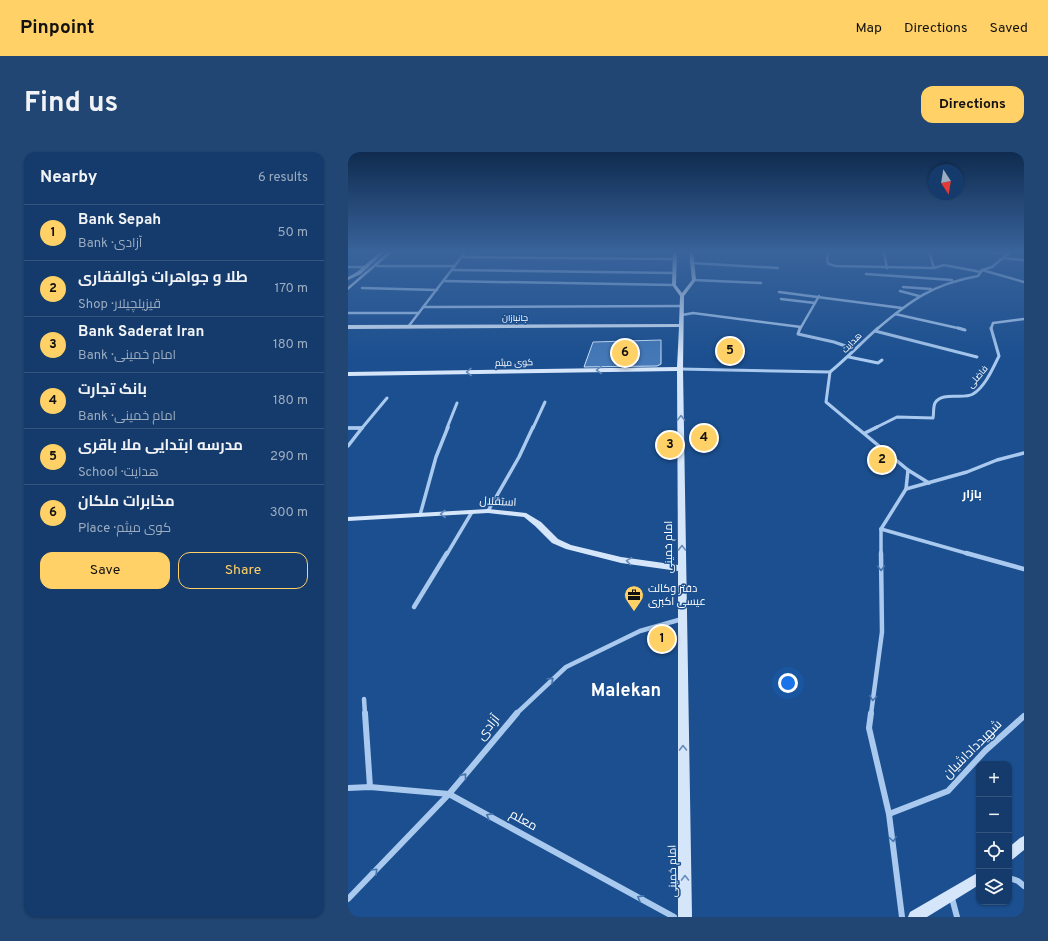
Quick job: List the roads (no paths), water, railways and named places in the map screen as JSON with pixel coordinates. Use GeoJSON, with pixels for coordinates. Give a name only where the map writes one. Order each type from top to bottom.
{"type":"FeatureCollection","features":[{"type":"Feature","properties":{"kind":"main road"},"geometry":{"type":"LineString","coordinates":[[675,287],[682,296],[689,287]]}},
{"type":"Feature","properties":{"kind":"main road","name":"امام خمینی"},"geometry":{"type":"LineString","coordinates":[[682,296],[680,369],[685,917]]}},
{"type":"Feature","properties":{"kind":"main road","name":"جانبازان"},"geometry":{"type":"LineString","coordinates":[[348,327],[682,325]]}},
{"type":"Feature","properties":{"kind":"main road","name":"کوی میثم"},"geometry":{"type":"LineString","coordinates":[[348,374],[680,369]]}},
{"type":"Feature","properties":{"kind":"main road","name":"استقلال"},"geometry":{"type":"LineString","coordinates":[[348,519],[488,511],[526,515],[538,524],[555,541],[569,547],[620,560],[682,569]]}},
{"type":"Feature","properties":{"kind":"main road"},"geometry":{"type":"LineString","coordinates":[[1012,853],[1024,842]]}},
{"type":"Feature","properties":{"kind":"main road"},"geometry":{"type":"LineString","coordinates":[[915,917],[976,880]]}},
{"type":"Feature","properties":{"kind":"street"},"geometry":{"type":"LineString","coordinates":[[408,326],[440,287]]}},
{"type":"Feature","properties":{"kind":"street"},"geometry":{"type":"LineString","coordinates":[[903,287],[931,289]]}},
{"type":"Feature","properties":{"kind":"street","name":"هدایت"},"geometry":{"type":"LineString","coordinates":[[830,372],[849,357],[854,349],[902,308],[919,296],[937,287]]}},
{"type":"Feature","properties":{"kind":"street"},"geometry":{"type":"LineString","coordinates":[[362,288],[437,290]]}},
{"type":"Feature","properties":{"kind":"street"},"geometry":{"type":"LineString","coordinates":[[900,291],[919,296]]}},
{"type":"Feature","properties":{"kind":"street"},"geometry":{"type":"LineString","coordinates":[[780,292],[902,308]]}},
{"type":"Feature","properties":{"kind":"street"},"geometry":{"type":"LineString","coordinates":[[819,296],[798,334],[834,342],[854,349]]}},
{"type":"Feature","properties":{"kind":"street"},"geometry":{"type":"LineString","coordinates":[[781,299],[815,303]]}},
{"type":"Feature","properties":{"kind":"street"},"geometry":{"type":"LineString","coordinates":[[423,307],[682,306]]}},
{"type":"Feature","properties":{"kind":"street"},"geometry":{"type":"LineString","coordinates":[[348,313],[419,313]]}},
{"type":"Feature","properties":{"kind":"street"},"geometry":{"type":"LineString","coordinates":[[682,315],[693,313],[801,327]]}},
{"type":"Feature","properties":{"kind":"street"},"geometry":{"type":"LineString","coordinates":[[895,314],[965,330]]}},
{"type":"Feature","properties":{"kind":"street","name":"فاضلی"},"geometry":{"type":"LineString","coordinates":[[865,433],[897,417],[933,418],[935,403],[938,399],[974,394],[994,369],[999,356],[990,328],[993,323],[1024,319]]}},
{"type":"Feature","properties":{"kind":"street"},"geometry":{"type":"LineString","coordinates":[[875,331],[977,357]]}},
{"type":"Feature","properties":{"kind":"street"},"geometry":{"type":"LineString","coordinates":[[849,357],[878,363],[882,360]]}},
{"type":"Feature","properties":{"kind":"street"},"geometry":{"type":"LineString","coordinates":[[680,369],[830,372],[826,402],[908,470],[929,483]]}},
{"type":"Feature","properties":{"kind":"street"},"geometry":{"type":"LineString","coordinates":[[348,446],[387,398]]}},
{"type":"Feature","properties":{"kind":"street"},"geometry":{"type":"LineString","coordinates":[[488,511],[519,457],[545,402]]}},
{"type":"Feature","properties":{"kind":"street"},"geometry":{"type":"LineString","coordinates":[[420,515],[436,457],[457,403]]}},
{"type":"Feature","properties":{"kind":"street"},"geometry":{"type":"LineString","coordinates":[[348,428],[362,428]]}},
{"type":"Feature","properties":{"kind":"street"},"geometry":{"type":"LineString","coordinates":[[906,489],[966,472],[998,460],[1024,453]]}},
{"type":"Feature","properties":{"kind":"street"},"geometry":{"type":"LineString","coordinates":[[902,917],[889,814],[869,728],[882,632],[880,530],[906,489],[908,470]]}},
{"type":"Feature","properties":{"kind":"street"},"geometry":{"type":"LineString","coordinates":[[414,607],[472,512]]}},
{"type":"Feature","properties":{"kind":"street"},"geometry":{"type":"LineString","coordinates":[[880,530],[1024,570]]}},
{"type":"Feature","properties":{"kind":"street","name":"آزادی"},"geometry":{"type":"LineString","coordinates":[[348,899],[449,794],[512,717],[566,667],[640,631],[682,619]]}},
{"type":"Feature","properties":{"kind":"street"},"geometry":{"type":"LineString","coordinates":[[364,699],[370,788]]}},
{"type":"Feature","properties":{"kind":"street","name":"شهیدداداشیان"},"geometry":{"type":"LineString","coordinates":[[889,814],[948,791],[984,751],[1024,716]]}},
{"type":"Feature","properties":{"kind":"street","name":"معلم"},"geometry":{"type":"LineString","coordinates":[[348,788],[370,788],[449,794],[674,917]]}},
{"type":"Feature","properties":{"kind":"street"},"geometry":{"type":"LineString","coordinates":[[1012,879],[1018,881],[1024,886]]}},
{"type":"Feature","properties":{"kind":"street"},"geometry":{"type":"LineString","coordinates":[[951,895],[958,917]]}},
{"type":"Feature","properties":{"kind":"place","name":"مدرسه ابتدایی ملا باقری"},"geometry":{"type":"Point","coordinates":[730,351]}},
{"type":"Feature","properties":{"kind":"place","name":"مخابرات ملکان"},"geometry":{"type":"Point","coordinates":[625,353]}},
{"type":"Feature","properties":{"kind":"place","name":"بانک تجارت"},"geometry":{"type":"Point","coordinates":[704,438]}},
{"type":"Feature","properties":{"kind":"place","name":"Bank Saderat Iran"},"geometry":{"type":"Point","coordinates":[670,445]}},
{"type":"Feature","properties":{"kind":"place","name":"طلا و جواهرات ذوالفقاری"},"geometry":{"type":"Point","coordinates":[882,460]}},
{"type":"Feature","properties":{"kind":"place","name":"دفتر وکالت عیسی اکبری"},"geometry":{"type":"Point","coordinates":[634,612]}},
{"type":"Feature","properties":{"kind":"place","name":"Bank Sepah"},"geometry":{"type":"Point","coordinates":[662,639]}},
{"type":"Feature","properties":{"kind":"district","name":"بازار"},"geometry":{"type":"Point","coordinates":[972,495]}},
{"type":"Feature","properties":{"kind":"district","name":"Malekan"},"geometry":{"type":"Point","coordinates":[626,691]}}]}
